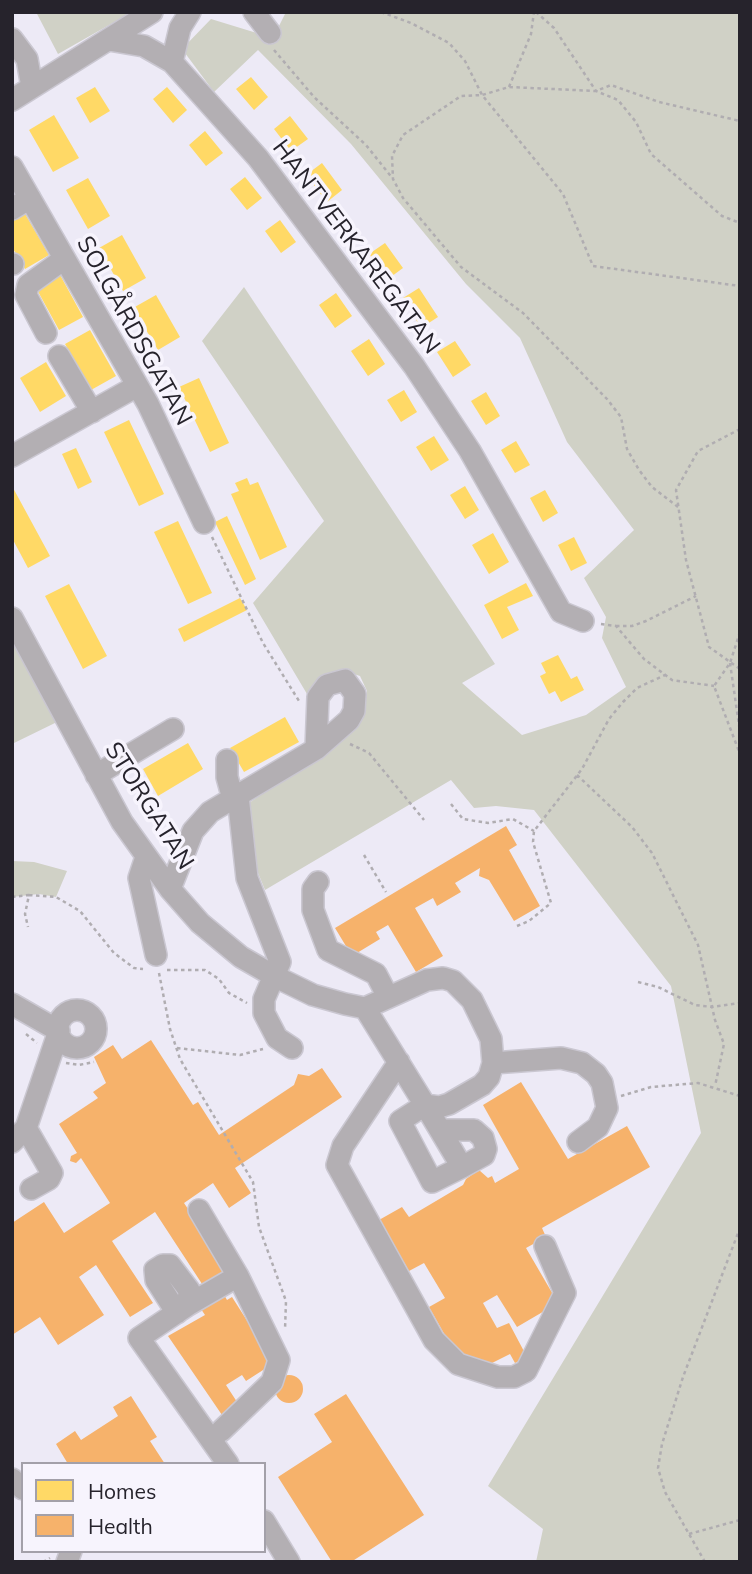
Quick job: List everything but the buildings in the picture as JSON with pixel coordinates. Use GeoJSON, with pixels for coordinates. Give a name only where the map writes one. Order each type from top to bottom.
{"type":"FeatureCollection","features":[{"type":"Feature","properties":{"kind":"street"},"geometry":{"type":"LineString","coordinates":[[12,100],[152,12]]}},
{"type":"Feature","properties":{"kind":"street"},"geometry":{"type":"LineString","coordinates":[[172,62],[180,28],[190,12]]}},
{"type":"Feature","properties":{"kind":"street"},"geometry":{"type":"LineString","coordinates":[[254,12],[270,33]]}},
{"type":"Feature","properties":{"kind":"street"},"geometry":{"type":"LineString","coordinates":[[12,39],[27,59],[32,87]]}},
{"type":"Feature","properties":{"kind":"street","name":"HANTVERKAREGATAN"},"geometry":{"type":"LineString","coordinates":[[109,40],[144,46],[172,62],[258,158],[347,273],[414,366],[470,451],[561,612],[583,621]]}},
{"type":"Feature","properties":{"kind":"street","name":"SOLGÅRDSGATAN"},"geometry":{"type":"LineString","coordinates":[[12,167],[21,204],[64,259],[137,386],[204,523]]}},
{"type":"Feature","properties":{"kind":"street"},"geometry":{"type":"LineString","coordinates":[[46,333],[26,295],[28,285],[64,259]]}},
{"type":"Feature","properties":{"kind":"street"},"geometry":{"type":"LineString","coordinates":[[59,356],[92,412]]}},
{"type":"Feature","properties":{"kind":"street"},"geometry":{"type":"LineString","coordinates":[[12,456],[137,386]]}},
{"type":"Feature","properties":{"kind":"street","name":"STORGATAN"},"geometry":{"type":"LineString","coordinates":[[12,618],[96,775],[146,857],[184,908],[222,943],[274,976],[313,995],[365,1008]]}},
{"type":"Feature","properties":{"kind":"street"},"geometry":{"type":"LineString","coordinates":[[170,889],[193,831],[210,812],[316,749],[349,720],[355,703],[351,686],[345,680],[327,685],[318,697],[315,715],[316,749]]}},
{"type":"Feature","properties":{"kind":"street"},"geometry":{"type":"LineString","coordinates":[[96,775],[173,729]]}},
{"type":"Feature","properties":{"kind":"street"},"geometry":{"type":"LineString","coordinates":[[227,760],[227,777],[235,797],[247,878],[280,962],[264,999],[264,1013],[285,1043]]}},
{"type":"Feature","properties":{"kind":"street"},"geometry":{"type":"LineString","coordinates":[[146,857],[139,878],[156,954]]}},
{"type":"Feature","properties":{"kind":"street"},"geometry":{"type":"LineString","coordinates":[[318,882],[313,889],[313,910],[328,950],[376,974],[388,997]]}},
{"type":"Feature","properties":{"kind":"street"},"geometry":{"type":"LineString","coordinates":[[440,1130],[469,1129],[483,1138],[484,1155],[462,1167],[432,1182],[400,1121],[425,1105],[444,1106],[482,1085],[493,1063],[491,1039],[472,1000],[458,985],[443,978],[427,980],[365,1008],[399,1062],[425,1105],[462,1167]]}},
{"type":"Feature","properties":{"kind":"street"},"geometry":{"type":"LineString","coordinates":[[12,1004],[59,1031],[19,1135],[52,1173],[50,1179],[31,1189]]}},
{"type":"Feature","properties":{"kind":"street"},"geometry":{"type":"LineString","coordinates":[[493,1063],[561,1058],[582,1063],[602,1083],[607,1108],[598,1127],[578,1142]]}},
{"type":"Feature","properties":{"kind":"street"},"geometry":{"type":"LineString","coordinates":[[399,1062],[343,1146],[338,1165],[434,1340],[458,1364],[498,1377],[514,1377],[526,1371],[565,1293],[545,1246]]}},
{"type":"Feature","properties":{"kind":"street"},"geometry":{"type":"LineString","coordinates":[[199,1210],[238,1276],[279,1360],[272,1382],[221,1431]]}},
{"type":"Feature","properties":{"kind":"street"},"geometry":{"type":"LineString","coordinates":[[218,1460],[139,1338],[238,1276]]}},
{"type":"Feature","properties":{"kind":"street"},"geometry":{"type":"LineString","coordinates":[[266,1524],[289,1562]]}},
{"type":"Feature","properties":{"kind":"path"},"geometry":{"type":"LineString","coordinates":[[381,12],[411,23],[449,43],[474,76],[482,95],[563,194],[593,265],[740,286]]}},
{"type":"Feature","properties":{"kind":"path"},"geometry":{"type":"LineString","coordinates":[[509,87],[531,34],[535,12],[554,28],[596,91]]}},
{"type":"Feature","properties":{"kind":"path"},"geometry":{"type":"LineString","coordinates":[[270,33],[273,50],[314,97],[366,145],[393,179],[403,198],[461,267],[523,313],[607,399],[621,417],[626,449],[639,470],[652,487],[678,507]]}},
{"type":"Feature","properties":{"kind":"path"},"geometry":{"type":"LineString","coordinates":[[596,91],[611,85],[659,102],[740,121]]}},
{"type":"Feature","properties":{"kind":"path"},"geometry":{"type":"LineString","coordinates":[[393,179],[392,156],[403,135],[461,96],[482,95],[509,87],[596,91],[618,100],[636,122],[650,155],[722,216],[740,223]]}},
{"type":"Feature","properties":{"kind":"path"},"geometry":{"type":"LineString","coordinates":[[740,429],[698,451],[676,490],[686,560],[709,647],[740,669]]}},
{"type":"Feature","properties":{"kind":"path"},"geometry":{"type":"LineString","coordinates":[[204,523],[263,643],[307,715],[315,715]]}},
{"type":"Feature","properties":{"kind":"path"},"geometry":{"type":"LineString","coordinates":[[583,621],[632,626],[696,596]]}},
{"type":"Feature","properties":{"kind":"path"},"geometry":{"type":"LineString","coordinates":[[616,626],[644,659],[672,680],[714,686]]}},
{"type":"Feature","properties":{"kind":"path"},"geometry":{"type":"LineString","coordinates":[[714,686],[730,663],[740,632]]}},
{"type":"Feature","properties":{"kind":"path"},"geometry":{"type":"LineString","coordinates":[[730,663],[740,732]]}},
{"type":"Feature","properties":{"kind":"path"},"geometry":{"type":"LineString","coordinates":[[517,926],[529,921],[551,903],[533,842],[534,831],[578,775],[609,719],[623,702],[637,688],[665,675]]}},
{"type":"Feature","properties":{"kind":"path"},"geometry":{"type":"LineString","coordinates":[[714,686],[740,754]]}},
{"type":"Feature","properties":{"kind":"path"},"geometry":{"type":"LineString","coordinates":[[316,749],[352,744],[369,753],[424,820]]}},
{"type":"Feature","properties":{"kind":"path"},"geometry":{"type":"LineString","coordinates":[[578,775],[632,827],[652,853],[698,945],[712,1007],[724,1044],[715,1086]]}},
{"type":"Feature","properties":{"kind":"path"},"geometry":{"type":"LineString","coordinates":[[451,804],[463,819],[488,823],[513,819],[534,831]]}},
{"type":"Feature","properties":{"kind":"path"},"geometry":{"type":"LineString","coordinates":[[364,855],[386,892]]}},
{"type":"Feature","properties":{"kind":"path"},"geometry":{"type":"LineString","coordinates":[[12,897],[29,895],[25,914],[28,927]]}},
{"type":"Feature","properties":{"kind":"path"},"geometry":{"type":"LineString","coordinates":[[156,954],[177,1048],[215,1121],[253,1182],[259,1227],[286,1301],[284,1347],[279,1360]]}},
{"type":"Feature","properties":{"kind":"path"},"geometry":{"type":"LineString","coordinates":[[638,982],[658,986],[684,1002],[712,1007],[740,1003]]}},
{"type":"Feature","properties":{"kind":"path"},"geometry":{"type":"LineString","coordinates":[[177,1048],[240,1055],[285,1043]]}},
{"type":"Feature","properties":{"kind":"path"},"geometry":{"type":"LineString","coordinates":[[607,1108],[615,1098],[650,1087],[698,1083],[715,1086],[740,1096]]}},
{"type":"Feature","properties":{"kind":"path"},"geometry":{"type":"LineString","coordinates":[[705,1562],[665,1492],[658,1468],[662,1444],[683,1377],[740,1228]]}},
{"type":"Feature","properties":{"kind":"path"},"geometry":{"type":"LineString","coordinates":[[689,1534],[740,1520]]}},
{"type":"Feature","properties":{"kind":"shaded area"},"geometry":{"type":"Polygon","coordinates":[[[36,12],[132,12],[58,54],[36,12]]]}},
{"type":"Feature","properties":{"kind":"shaded area"},"geometry":{"type":"Polygon","coordinates":[[[286,12],[740,12],[740,1562],[536,1562],[543,1529],[488,1486],[701,1133],[671,986],[534,810],[496,806],[474,808],[451,780],[265,890],[256,868],[249,803],[355,730],[367,691],[360,676],[345,671],[324,675],[307,694],[253,603],[324,521],[202,341],[244,287],[495,664],[462,683],[522,735],[586,715],[626,687],[602,638],[606,617],[584,578],[634,530],[567,442],[520,338],[466,284],[351,144],[258,50],[214,92],[182,49],[211,19],[273,38],[286,12]]]}},
{"type":"Feature","properties":{"kind":"shaded area"},"geometry":{"type":"Polygon","coordinates":[[[12,638],[57,722],[12,744],[12,638]]]}},
{"type":"Feature","properties":{"kind":"shaded area"},"geometry":{"type":"Polygon","coordinates":[[[12,861],[34,862],[67,871],[56,897],[39,894],[12,897],[12,861]]]}}]}
